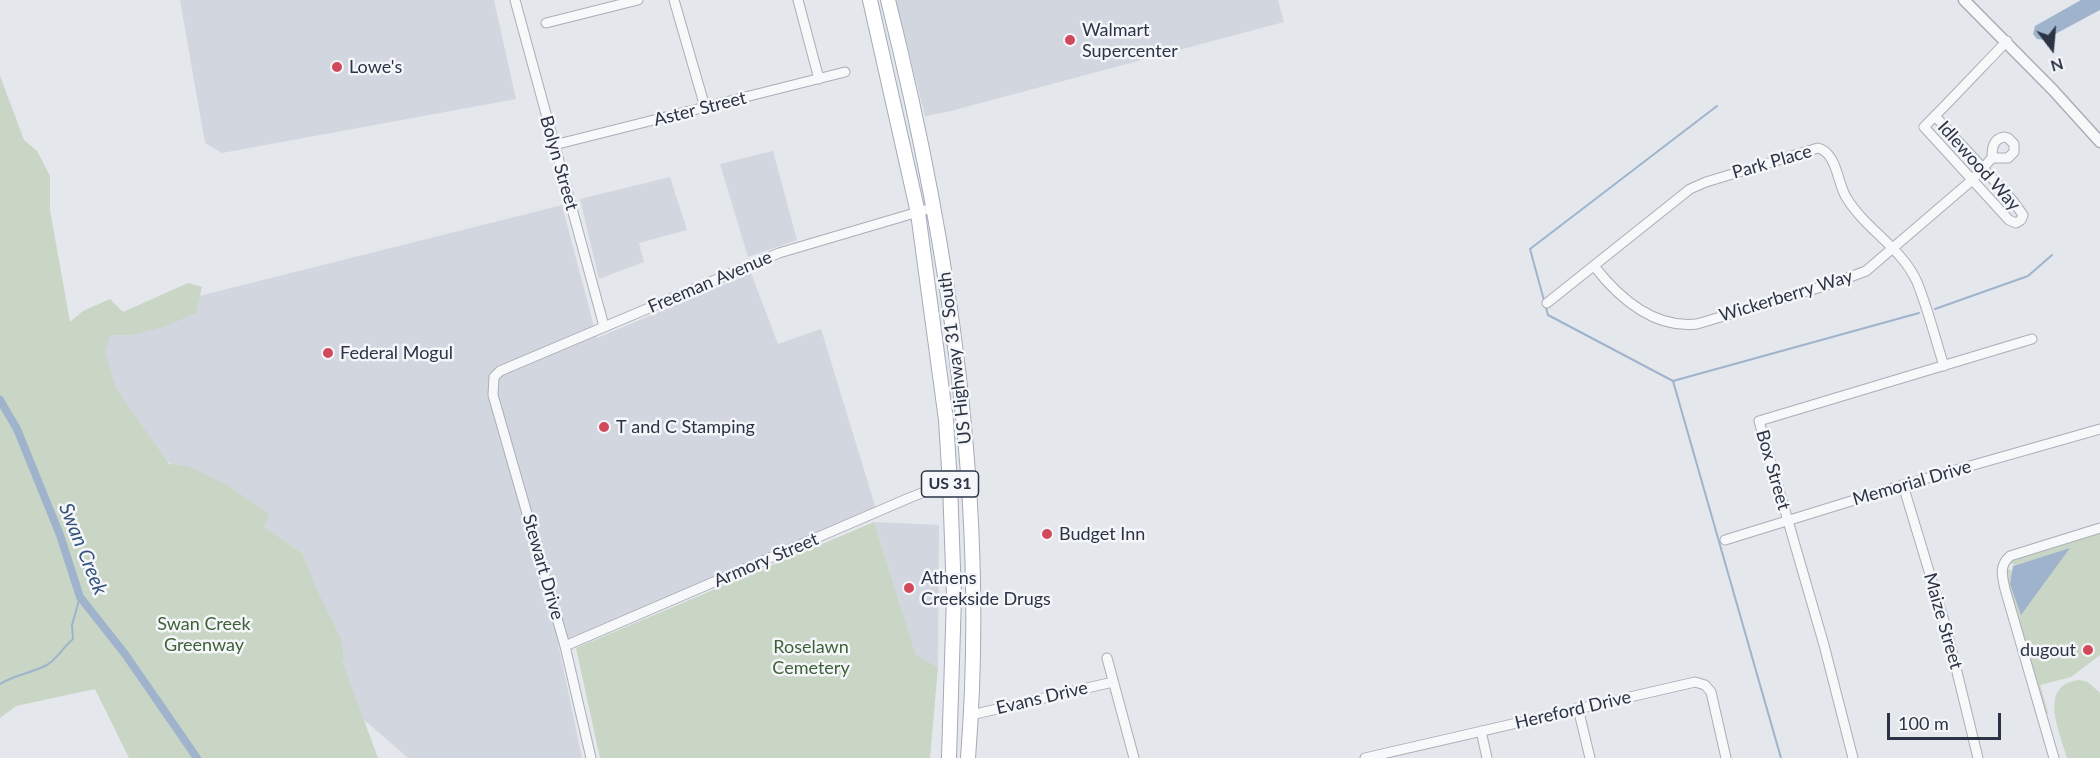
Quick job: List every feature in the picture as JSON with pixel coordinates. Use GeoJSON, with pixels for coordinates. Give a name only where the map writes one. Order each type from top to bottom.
{"type":"FeatureCollection","features":[{"type":"Feature","properties":{"kind":"main road","name":"US Highway 31 South"},"geometry":{"type":"LineString","coordinates":[[870,0],[918,213],[946,420],[954,605],[949,758]]}},
{"type":"Feature","properties":{"kind":"main road","name":"US Highway 31 South"},"geometry":{"type":"LineString","coordinates":[[888,0],[911,90],[935,207],[963,406],[973,613],[968,758]]}},
{"type":"Feature","properties":{"kind":"street","name":"Bolyn Street"},"geometry":{"type":"LineString","coordinates":[[515,0],[604,326]]}},
{"type":"Feature","properties":{"kind":"street"},"geometry":{"type":"LineString","coordinates":[[546,23],[638,0]]}},
{"type":"Feature","properties":{"kind":"street"},"geometry":{"type":"LineString","coordinates":[[675,0],[705,107]]}},
{"type":"Feature","properties":{"kind":"street"},"geometry":{"type":"LineString","coordinates":[[798,0],[819,79]]}},
{"type":"Feature","properties":{"kind":"street"},"geometry":{"type":"LineString","coordinates":[[1964,0],[2007,41],[2100,142]]}},
{"type":"Feature","properties":{"kind":"street"},"geometry":{"type":"LineString","coordinates":[[1935,116],[2007,41]]}},
{"type":"Feature","properties":{"kind":"street","name":"Aster Street"},"geometry":{"type":"LineString","coordinates":[[554,145],[845,72]]}},
{"type":"Feature","properties":{"kind":"street","name":"Idlewood Way"},"geometry":{"type":"LineString","coordinates":[[1935,116],[2013,201],[2023,215],[2021,220],[2016,223],[2009,220],[1924,128],[1935,116]]}},
{"type":"Feature","properties":{"kind":"street","name":"Park Place"},"geometry":{"type":"LineString","coordinates":[[1546,303],[1690,189],[1818,148],[1826,150],[1831,157],[1845,196],[1855,210],[1892,248],[1916,280],[1944,366]]}},
{"type":"Feature","properties":{"kind":"street","name":"Wickerberry Way"},"geometry":{"type":"LineString","coordinates":[[1594,266],[1622,298],[1661,321],[1682,325],[1697,324],[1831,284],[1866,271],[1971,181],[1992,158]]}},
{"type":"Feature","properties":{"kind":"street","name":"Freeman Avenue"},"geometry":{"type":"LineString","coordinates":[[494,377],[500,371],[779,253],[935,207]]}},
{"type":"Feature","properties":{"kind":"street","name":"Box Street"},"geometry":{"type":"LineString","coordinates":[[1853,758],[1824,645],[1759,421],[2032,339]]}},
{"type":"Feature","properties":{"kind":"street","name":"Stewart Drive"},"geometry":{"type":"LineString","coordinates":[[494,377],[493,394],[565,646],[591,758]]}},
{"type":"Feature","properties":{"kind":"street","name":"Memorial Drive"},"geometry":{"type":"LineString","coordinates":[[1725,540],[1903,485],[2100,429]]}},
{"type":"Feature","properties":{"kind":"street","name":"Armory Street"},"geometry":{"type":"LineString","coordinates":[[565,646],[909,498],[968,476]]}},
{"type":"Feature","properties":{"kind":"street","name":"Maize Street"},"geometry":{"type":"LineString","coordinates":[[1903,485],[1950,639],[1978,758]]}},
{"type":"Feature","properties":{"kind":"street"},"geometry":{"type":"LineString","coordinates":[[2054,758],[2005,589],[2003,562],[2010,556],[2100,528]]}},
{"type":"Feature","properties":{"kind":"street"},"geometry":{"type":"LineString","coordinates":[[1107,658],[1134,758]]}},
{"type":"Feature","properties":{"kind":"street","name":"Evans Drive"},"geometry":{"type":"LineString","coordinates":[[971,715],[1113,682]]}},
{"type":"Feature","properties":{"kind":"street","name":"Hereford Drive"},"geometry":{"type":"LineString","coordinates":[[1365,758],[1695,682],[1705,685],[1711,692],[1726,758]]}},
{"type":"Feature","properties":{"kind":"street"},"geometry":{"type":"LineString","coordinates":[[1578,708],[1590,758]]}},
{"type":"Feature","properties":{"kind":"street"},"geometry":{"type":"LineString","coordinates":[[1481,731],[1487,758]]}},
{"type":"Feature","properties":{"kind":"shaded area"},"geometry":{"type":"Polygon","coordinates":[[[180,0],[494,0],[516,99],[222,153],[205,143],[180,0]]]}},
{"type":"Feature","properties":{"kind":"shaded area"},"geometry":{"type":"Polygon","coordinates":[[[896,0],[1278,0],[1284,22],[925,116],[896,0]]]}},
{"type":"Feature","properties":{"kind":"shaded area"},"geometry":{"type":"Polygon","coordinates":[[[773,151],[797,240],[748,257],[720,164],[773,151]]]}},
{"type":"Feature","properties":{"kind":"shaded area"},"geometry":{"type":"Polygon","coordinates":[[[670,177],[687,230],[639,243],[644,262],[599,279],[580,199],[670,177]]]}},
{"type":"Feature","properties":{"kind":"shaded area"},"geometry":{"type":"Polygon","coordinates":[[[562,205],[597,338],[751,273],[778,344],[821,329],[876,509],[558,643],[582,758],[408,758],[362,718],[303,554],[167,461],[71,328],[562,205]]]}},
{"type":"Feature","properties":{"kind":"shaded area"},"geometry":{"type":"Polygon","coordinates":[[[874,522],[939,525],[938,667],[916,655],[874,522]]]}},
{"type":"Feature","properties":{"kind":"green space","name":"Swan Creek Greenway"},"geometry":{"type":"Polygon","coordinates":[[[0,76],[24,140],[37,151],[50,176],[50,210],[70,322],[83,311],[110,299],[123,312],[188,283],[202,287],[196,313],[166,326],[134,335],[110,335],[105,352],[116,388],[169,464],[188,466],[224,483],[269,514],[264,527],[303,554],[315,586],[341,639],[344,659],[342,661],[378,758],[129,758],[95,689],[16,706],[0,718],[0,76]]]}},
{"type":"Feature","properties":{"kind":"green space","name":"Roselawn Cemetery"},"geometry":{"type":"Polygon","coordinates":[[[874,522],[916,655],[938,667],[930,758],[600,758],[576,648],[874,522]]]}},
{"type":"Feature","properties":{"kind":"green space"},"geometry":{"type":"Polygon","coordinates":[[[2100,532],[2100,655],[2071,677],[2040,685],[2048,713],[2046,716],[2005,574],[2006,568],[2012,571],[2010,584],[2069,549],[2015,565],[2009,562],[2014,559],[2100,532]]]}},
{"type":"Feature","properties":{"kind":"green space"},"geometry":{"type":"Polygon","coordinates":[[[2079,680],[2088,682],[2100,693],[2100,758],[2067,758],[2057,723],[2055,700],[2058,691],[2066,684],[2079,680]]]}},
{"type":"Feature","properties":{"kind":"water"},"geometry":{"type":"Polygon","coordinates":[[[2081,0],[2100,0],[2100,10],[2044,40],[2037,39],[2033,34],[2035,26],[2081,0]]]}},
{"type":"Feature","properties":{"kind":"water"},"geometry":{"type":"Polygon","coordinates":[[[2070,548],[2021,615],[2010,584],[2013,566],[2070,548]]]}},
{"type":"Feature","properties":{"kind":"waterway"},"geometry":{"type":"LineString","coordinates":[[1717,106],[1530,249],[1548,315],[1673,381],[1919,313]]}},
{"type":"Feature","properties":{"kind":"waterway"},"geometry":{"type":"LineString","coordinates":[[1935,309],[2028,276],[2052,255]]}},
{"type":"Feature","properties":{"kind":"waterway"},"geometry":{"type":"LineString","coordinates":[[1673,381],[1781,758]]}},
{"type":"Feature","properties":{"kind":"waterway","name":"Swan Creek"},"geometry":{"type":"LineString","coordinates":[[0,400],[17,429],[60,535],[80,597],[125,654],[197,758]]}},
{"type":"Feature","properties":{"kind":"waterway"},"geometry":{"type":"LineString","coordinates":[[0,684],[49,664],[73,639],[72,625],[80,597]]}},
{"type":"Feature","properties":{"kind":"place","name":"Walmart Supercenter"},"geometry":{"type":"Point","coordinates":[1070,40]}},
{"type":"Feature","properties":{"kind":"place","name":"Lowe's"},"geometry":{"type":"Point","coordinates":[337,67]}},
{"type":"Feature","properties":{"kind":"place","name":"Federal Mogul"},"geometry":{"type":"Point","coordinates":[328,353]}},
{"type":"Feature","properties":{"kind":"place","name":"T and C Stamping"},"geometry":{"type":"Point","coordinates":[604,427]}},
{"type":"Feature","properties":{"kind":"place","name":"Budget Inn"},"geometry":{"type":"Point","coordinates":[1047,534]}},
{"type":"Feature","properties":{"kind":"place","name":"Athens Creekside Drugs"},"geometry":{"type":"Point","coordinates":[909,588]}},
{"type":"Feature","properties":{"kind":"place","name":"dugout"},"geometry":{"type":"Point","coordinates":[2088,650]}}]}
